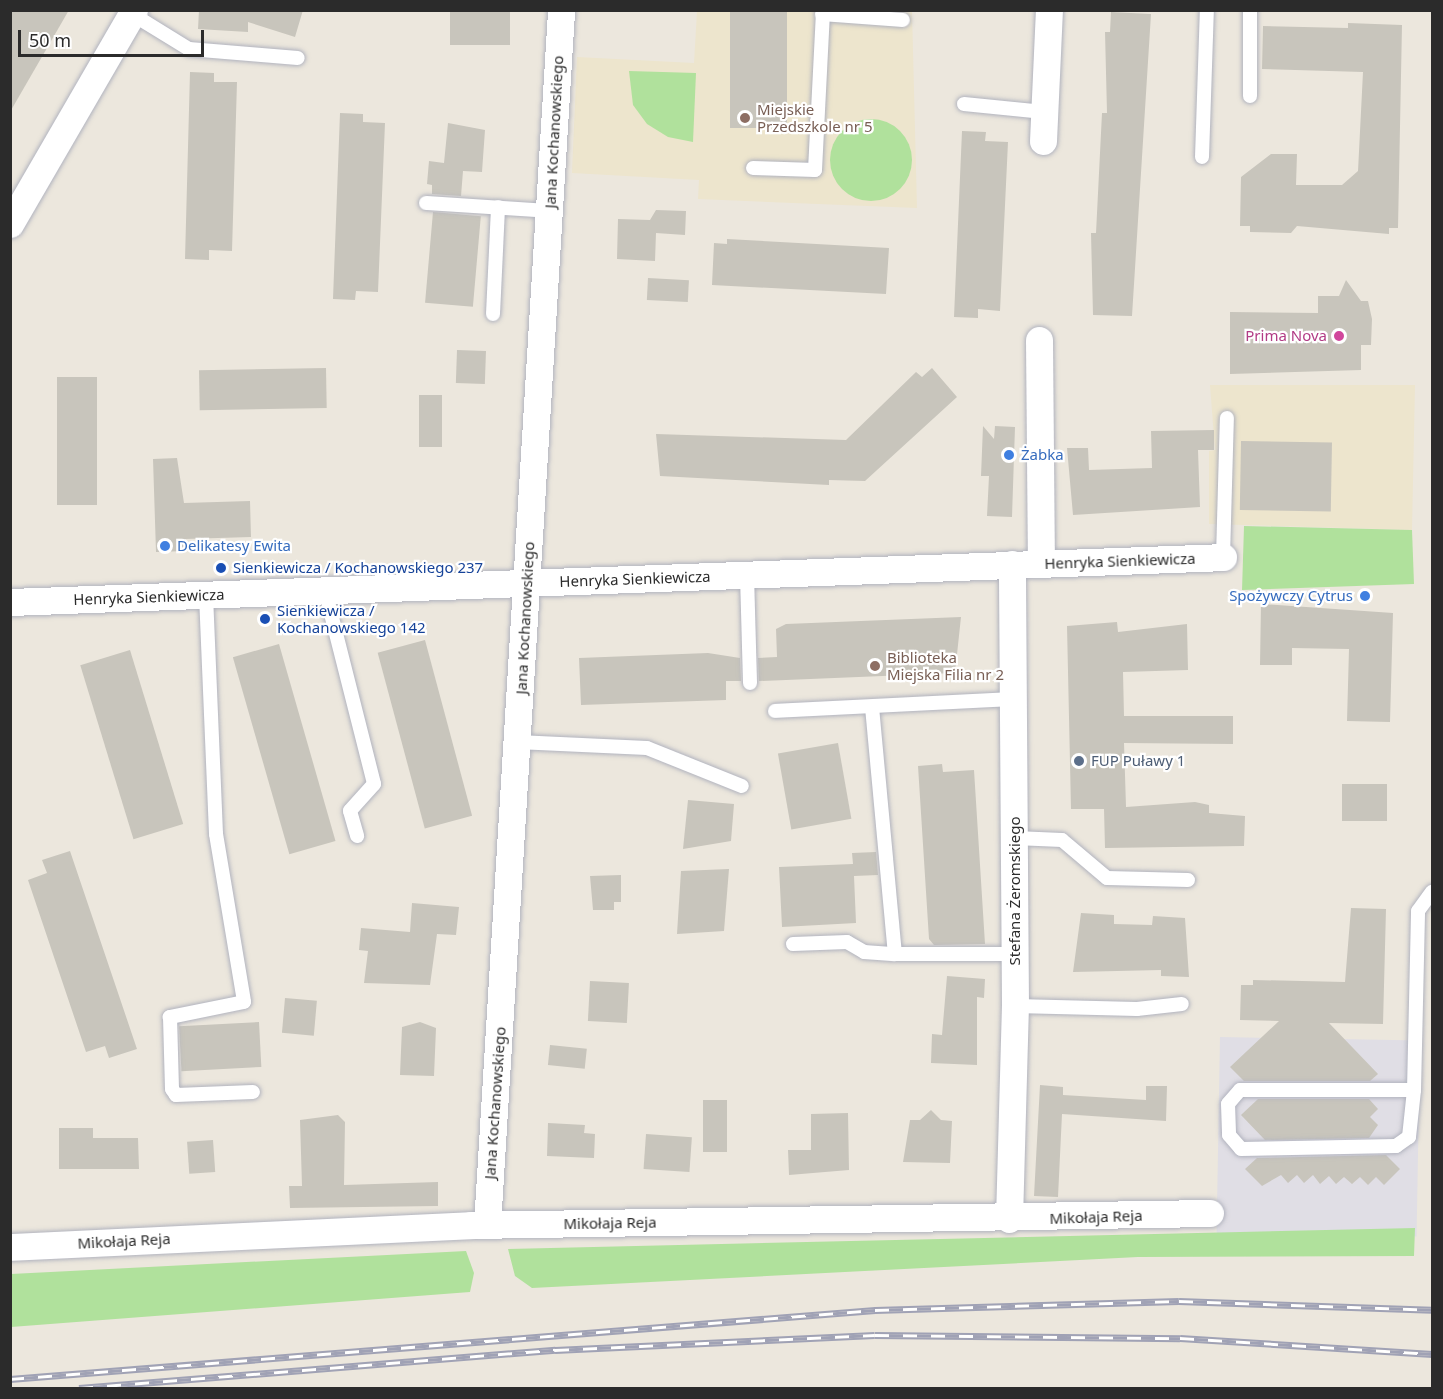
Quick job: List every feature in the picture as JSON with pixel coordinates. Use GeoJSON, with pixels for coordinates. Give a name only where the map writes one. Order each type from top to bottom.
{"type":"FeatureCollection","features":[{"type":"Feature","properties":{"kind":"street","name":"Jana Kochanowskiego"},"geometry":{"type":"LineString","coordinates":[[487,1225],[561,10]]}},
{"type":"Feature","properties":{"kind":"street"},"geometry":{"type":"LineString","coordinates":[[1043,141],[1049,10]]}},
{"type":"Feature","properties":{"kind":"street"},"geometry":{"type":"LineString","coordinates":[[10,224],[133,12]]}},
{"type":"Feature","properties":{"kind":"street"},"geometry":{"type":"LineString","coordinates":[[1039,340],[1041,563]]}},
{"type":"Feature","properties":{"kind":"street","name":"Henryka Sienkiewicza"},"geometry":{"type":"LineString","coordinates":[[10,602],[1223,557]]}},
{"type":"Feature","properties":{"kind":"street","name":"Stefana Żeromskiego"},"geometry":{"type":"LineString","coordinates":[[1009,1219],[1015,1006],[1016,699],[1012,564]]}},
{"type":"Feature","properties":{"kind":"street","name":"Mikołaja Reja"},"geometry":{"type":"LineString","coordinates":[[10,1247],[487,1225],[1009,1219],[1210,1213]]}},
{"type":"Feature","properties":{"kind":"lane"},"geometry":{"type":"LineString","coordinates":[[1202,157],[1207,10]]}},
{"type":"Feature","properties":{"kind":"lane"},"geometry":{"type":"LineString","coordinates":[[1250,10],[1250,96]]}},
{"type":"Feature","properties":{"kind":"lane"},"geometry":{"type":"LineString","coordinates":[[133,12],[189,48],[298,58]]}},
{"type":"Feature","properties":{"kind":"lane"},"geometry":{"type":"LineString","coordinates":[[753,168],[814,170],[823,12],[903,20]]}},
{"type":"Feature","properties":{"kind":"lane"},"geometry":{"type":"LineString","coordinates":[[964,104],[1044,112]]}},
{"type":"Feature","properties":{"kind":"lane"},"geometry":{"type":"LineString","coordinates":[[426,203],[549,211]]}},
{"type":"Feature","properties":{"kind":"lane"},"geometry":{"type":"LineString","coordinates":[[493,315],[498,207]]}},
{"type":"Feature","properties":{"kind":"lane"},"geometry":{"type":"LineString","coordinates":[[1223,557],[1227,418]]}},
{"type":"Feature","properties":{"kind":"lane"},"geometry":{"type":"LineString","coordinates":[[747,574],[750,682]]}},
{"type":"Feature","properties":{"kind":"lane"},"geometry":{"type":"LineString","coordinates":[[326,590],[374,784],[351,811],[357,836]]}},
{"type":"Feature","properties":{"kind":"lane"},"geometry":{"type":"LineString","coordinates":[[206,595],[216,834],[244,1002],[170,1017],[172,1089],[176,1095],[253,1092]]}},
{"type":"Feature","properties":{"kind":"lane"},"geometry":{"type":"LineString","coordinates":[[775,711],[1016,699]]}},
{"type":"Feature","properties":{"kind":"lane"},"geometry":{"type":"LineString","coordinates":[[872,707],[895,954]]}},
{"type":"Feature","properties":{"kind":"lane"},"geometry":{"type":"LineString","coordinates":[[517,742],[647,748],[742,786]]}},
{"type":"Feature","properties":{"kind":"lane"},"geometry":{"type":"LineString","coordinates":[[1015,838],[1062,840],[1107,878],[1188,880]]}},
{"type":"Feature","properties":{"kind":"lane"},"geometry":{"type":"LineString","coordinates":[[1414,1090],[1240,1090],[1228,1104],[1229,1135],[1241,1149],[1396,1146],[1409,1137],[1414,1090],[1418,911],[1432,892]]}},
{"type":"Feature","properties":{"kind":"lane"},"geometry":{"type":"LineString","coordinates":[[793,944],[847,942],[864,952],[895,954],[1015,954]]}},
{"type":"Feature","properties":{"kind":"lane"},"geometry":{"type":"LineString","coordinates":[[1015,1006],[1137,1009],[1182,1004]]}},
{"type":"Feature","properties":{"kind":"shaded area","name":"Miejskie Przedszkole nr 5"},"geometry":{"type":"Polygon","coordinates":[[[697,11],[912,11],[917,208],[698,199],[699,180],[572,173],[577,57],[694,63],[697,11]]]}},
{"type":"Feature","properties":{"kind":"shaded area"},"geometry":{"type":"Polygon","coordinates":[[[1210,385],[1415,385],[1412,530],[1209,524],[1209,451],[1215,450],[1210,385]]]}},
{"type":"Feature","properties":{"kind":"shaded area"},"geometry":{"type":"Polygon","coordinates":[[[1220,1037],[1420,1040],[1417,1236],[1217,1233],[1220,1037]]]}},
{"type":"Feature","properties":{"kind":"green space"},"geometry":{"type":"Polygon","coordinates":[[[629,71],[696,73],[693,142],[668,137],[647,124],[633,105],[629,71]]]}},
{"type":"Feature","properties":{"kind":"green space"},"geometry":{"type":"Polygon","coordinates":[[[871,119],[887,122],[900,131],[909,144],[912,160],[909,176],[900,189],[887,198],[871,201],[855,198],[842,189],[833,176],[830,160],[833,144],[842,131],[855,122],[871,119]]]}},
{"type":"Feature","properties":{"kind":"green space"},"geometry":{"type":"Polygon","coordinates":[[[1244,526],[1412,530],[1414,584],[1242,590],[1244,526]]]}},
{"type":"Feature","properties":{"kind":"green space"},"geometry":{"type":"Polygon","coordinates":[[[1415,1228],[1414,1256],[1138,1257],[532,1288],[515,1276],[508,1249],[1415,1228]]]}},
{"type":"Feature","properties":{"kind":"green space"},"geometry":{"type":"Polygon","coordinates":[[[466,1251],[474,1273],[470,1292],[11,1327],[11,1274],[466,1251]]]}},
{"type":"Feature","properties":{"kind":"building"},"geometry":{"type":"Polygon","coordinates":[[[10,10],[69,10],[10,112],[10,10]]]}},
{"type":"Feature","properties":{"kind":"building"},"geometry":{"type":"Polygon","coordinates":[[[199,10],[303,10],[295,37],[248,22],[248,32],[198,29],[199,10]]]}},
{"type":"Feature","properties":{"kind":"building"},"geometry":{"type":"Polygon","coordinates":[[[450,10],[510,10],[510,45],[450,45],[450,10]]]}},
{"type":"Feature","properties":{"kind":"building"},"geometry":{"type":"Polygon","coordinates":[[[730,10],[787,10],[787,128],[730,128],[730,10]]]}},
{"type":"Feature","properties":{"kind":"building"},"geometry":{"type":"Polygon","coordinates":[[[1111,12],[1151,14],[1132,316],[1093,315],[1091,233],[1096,233],[1102,113],[1107,113],[1105,32],[1110,32],[1111,12]]]}},
{"type":"Feature","properties":{"kind":"building"},"geometry":{"type":"Polygon","coordinates":[[[1348,23],[1402,25],[1398,228],[1389,228],[1389,234],[1297,226],[1291,233],[1250,232],[1250,226],[1240,226],[1241,177],[1271,154],[1297,154],[1296,185],[1342,185],[1358,171],[1363,72],[1262,69],[1263,26],[1348,28],[1348,23]]]}},
{"type":"Feature","properties":{"kind":"building"},"geometry":{"type":"Polygon","coordinates":[[[190,72],[214,73],[214,82],[237,82],[232,251],[209,250],[209,260],[185,259],[190,72]]]}},
{"type":"Feature","properties":{"kind":"building"},"geometry":{"type":"Polygon","coordinates":[[[340,113],[363,114],[363,122],[385,123],[378,292],[356,291],[355,300],[333,299],[340,113]]]}},
{"type":"Feature","properties":{"kind":"building"},"geometry":{"type":"Polygon","coordinates":[[[448,123],[485,130],[482,172],[463,171],[461,196],[432,194],[432,185],[427,184],[429,161],[444,163],[448,123]]]}},
{"type":"Feature","properties":{"kind":"building"},"geometry":{"type":"Polygon","coordinates":[[[962,131],[986,132],[985,141],[1008,142],[1000,311],[978,309],[978,318],[954,317],[962,131]]]}},
{"type":"Feature","properties":{"kind":"building"},"geometry":{"type":"Polygon","coordinates":[[[656,210],[686,211],[685,235],[656,233],[655,261],[617,259],[618,219],[650,220],[656,210]]]}},
{"type":"Feature","properties":{"kind":"building"},"geometry":{"type":"Polygon","coordinates":[[[433,212],[481,216],[473,307],[425,303],[433,212]]]}},
{"type":"Feature","properties":{"kind":"building"},"geometry":{"type":"Polygon","coordinates":[[[727,239],[889,248],[886,294],[712,285],[714,243],[727,244],[727,239]]]}},
{"type":"Feature","properties":{"kind":"building"},"geometry":{"type":"Polygon","coordinates":[[[648,278],[689,280],[688,302],[647,300],[648,278]]]}},
{"type":"Feature","properties":{"kind":"building"},"geometry":{"type":"Polygon","coordinates":[[[1346,280],[1361,301],[1368,301],[1372,319],[1371,345],[1361,345],[1361,370],[1230,374],[1230,312],[1318,313],[1318,296],[1339,296],[1346,280]]]}},
{"type":"Feature","properties":{"kind":"building"},"geometry":{"type":"Polygon","coordinates":[[[457,350],[486,351],[485,384],[456,383],[457,350]]]}},
{"type":"Feature","properties":{"kind":"building"},"geometry":{"type":"Polygon","coordinates":[[[326,368],[327,408],[200,410],[199,370],[326,368]]]}},
{"type":"Feature","properties":{"kind":"building"},"geometry":{"type":"Polygon","coordinates":[[[932,368],[957,397],[865,481],[829,480],[829,485],[660,476],[656,434],[846,440],[916,372],[922,377],[932,368]]]}},
{"type":"Feature","properties":{"kind":"building"},"geometry":{"type":"Polygon","coordinates":[[[57,377],[97,377],[97,505],[57,505],[57,377]]]}},
{"type":"Feature","properties":{"kind":"building"},"geometry":{"type":"Polygon","coordinates":[[[419,395],[442,395],[442,447],[419,447],[419,395]]]}},
{"type":"Feature","properties":{"kind":"building"},"geometry":{"type":"Polygon","coordinates":[[[983,426],[994,439],[995,426],[1015,427],[1012,517],[987,516],[989,476],[981,476],[983,426]]]}},
{"type":"Feature","properties":{"kind":"building"},"geometry":{"type":"Polygon","coordinates":[[[1214,430],[1214,450],[1198,450],[1200,507],[1073,515],[1067,448],[1088,448],[1089,470],[1152,468],[1151,431],[1214,430]]]}},
{"type":"Feature","properties":{"kind":"building"},"geometry":{"type":"Polygon","coordinates":[[[1241,441],[1332,443],[1331,512],[1240,510],[1241,441]]]}},
{"type":"Feature","properties":{"kind":"building"},"geometry":{"type":"Polygon","coordinates":[[[177,458],[184,503],[250,501],[251,537],[185,539],[186,551],[156,552],[153,459],[177,458]]]}},
{"type":"Feature","properties":{"kind":"building"},"geometry":{"type":"Polygon","coordinates":[[[1261,604],[1393,613],[1390,722],[1347,721],[1349,649],[1292,648],[1292,665],[1260,665],[1261,604]]]}},
{"type":"Feature","properties":{"kind":"building"},"geometry":{"type":"Polygon","coordinates":[[[961,617],[955,673],[759,681],[758,658],[777,657],[776,629],[786,624],[961,617]]]}},
{"type":"Feature","properties":{"kind":"building"},"geometry":{"type":"Polygon","coordinates":[[[1117,622],[1118,632],[1187,624],[1188,670],[1123,672],[1124,716],[1233,716],[1233,744],[1124,743],[1126,807],[1195,802],[1209,805],[1209,813],[1245,816],[1244,846],[1105,848],[1104,809],[1071,809],[1067,626],[1117,622]]]}},
{"type":"Feature","properties":{"kind":"building"},"geometry":{"type":"Polygon","coordinates":[[[425,640],[472,816],[425,828],[378,653],[425,640]]]}},
{"type":"Feature","properties":{"kind":"building"},"geometry":{"type":"Polygon","coordinates":[[[279,644],[336,841],[289,854],[233,657],[279,644]]]}},
{"type":"Feature","properties":{"kind":"building"},"geometry":{"type":"Polygon","coordinates":[[[130,650],[183,824],[133,839],[80,665],[130,650]]]}},
{"type":"Feature","properties":{"kind":"building"},"geometry":{"type":"Polygon","coordinates":[[[708,653],[740,658],[741,681],[726,681],[726,700],[581,705],[579,658],[708,653]]]}},
{"type":"Feature","properties":{"kind":"building"},"geometry":{"type":"Polygon","coordinates":[[[838,743],[851,819],[791,829],[778,754],[838,743]]]}},
{"type":"Feature","properties":{"kind":"building"},"geometry":{"type":"Polygon","coordinates":[[[942,764],[943,772],[974,770],[985,944],[934,945],[929,939],[918,766],[942,764]]]}},
{"type":"Feature","properties":{"kind":"building"},"geometry":{"type":"Polygon","coordinates":[[[1342,784],[1387,784],[1387,821],[1342,821],[1342,784]]]}},
{"type":"Feature","properties":{"kind":"building"},"geometry":{"type":"Polygon","coordinates":[[[688,800],[734,804],[731,841],[683,849],[688,800]]]}},
{"type":"Feature","properties":{"kind":"building"},"geometry":{"type":"Polygon","coordinates":[[[70,851],[137,1049],[109,1058],[105,1046],[86,1052],[28,880],[47,873],[42,860],[70,851]]]}},
{"type":"Feature","properties":{"kind":"building"},"geometry":{"type":"Polygon","coordinates":[[[876,852],[878,875],[854,876],[856,923],[782,927],[779,867],[853,864],[852,853],[876,852]]]}},
{"type":"Feature","properties":{"kind":"building"},"geometry":{"type":"Polygon","coordinates":[[[729,869],[724,931],[677,934],[681,871],[729,869]]]}},
{"type":"Feature","properties":{"kind":"building"},"geometry":{"type":"Polygon","coordinates":[[[621,875],[621,902],[614,902],[614,910],[593,910],[590,876],[621,875]]]}},
{"type":"Feature","properties":{"kind":"building"},"geometry":{"type":"Polygon","coordinates":[[[412,903],[459,907],[456,935],[437,934],[430,985],[364,983],[368,951],[359,950],[361,928],[410,932],[412,903]]]}},
{"type":"Feature","properties":{"kind":"building"},"geometry":{"type":"Polygon","coordinates":[[[1351,908],[1386,909],[1383,1024],[1329,1023],[1378,1074],[1370,1081],[1244,1081],[1230,1067],[1279,1021],[1240,1020],[1241,985],[1253,985],[1253,980],[1345,982],[1351,908]]]}},
{"type":"Feature","properties":{"kind":"building"},"geometry":{"type":"Polygon","coordinates":[[[1081,913],[1114,915],[1114,924],[1152,925],[1153,916],[1185,918],[1189,977],[1161,976],[1161,970],[1073,972],[1081,913]]]}},
{"type":"Feature","properties":{"kind":"building"},"geometry":{"type":"Polygon","coordinates":[[[947,976],[985,979],[984,998],[977,997],[977,1065],[931,1063],[932,1034],[942,1035],[947,976]]]}},
{"type":"Feature","properties":{"kind":"building"},"geometry":{"type":"Polygon","coordinates":[[[590,981],[629,983],[627,1023],[588,1021],[590,981]]]}},
{"type":"Feature","properties":{"kind":"building"},"geometry":{"type":"Polygon","coordinates":[[[285,998],[317,1001],[314,1036],[282,1033],[285,998]]]}},
{"type":"Feature","properties":{"kind":"building"},"geometry":{"type":"Polygon","coordinates":[[[259,1022],[261,1067],[181,1071],[179,1026],[259,1022]]]}},
{"type":"Feature","properties":{"kind":"building"},"geometry":{"type":"Polygon","coordinates":[[[420,1022],[436,1028],[434,1076],[400,1075],[402,1027],[420,1022]]]}},
{"type":"Feature","properties":{"kind":"building"},"geometry":{"type":"Polygon","coordinates":[[[550,1045],[587,1049],[585,1069],[548,1065],[550,1045]]]}},
{"type":"Feature","properties":{"kind":"building"},"geometry":{"type":"Polygon","coordinates":[[[1040,1085],[1063,1087],[1063,1095],[1146,1100],[1146,1086],[1167,1086],[1166,1121],[1062,1114],[1058,1197],[1034,1196],[1040,1085]]]}},
{"type":"Feature","properties":{"kind":"building"},"geometry":{"type":"Polygon","coordinates":[[[1258,1099],[1369,1099],[1378,1109],[1370,1117],[1378,1125],[1369,1138],[1265,1140],[1241,1115],[1258,1099]]]}},
{"type":"Feature","properties":{"kind":"building"},"geometry":{"type":"Polygon","coordinates":[[[703,1100],[727,1100],[727,1152],[703,1152],[703,1100]]]}},
{"type":"Feature","properties":{"kind":"building"},"geometry":{"type":"Polygon","coordinates":[[[931,1110],[941,1120],[952,1121],[950,1163],[903,1162],[910,1120],[920,1120],[931,1110]]]}},
{"type":"Feature","properties":{"kind":"building"},"geometry":{"type":"Polygon","coordinates":[[[848,1113],[849,1170],[789,1175],[788,1150],[811,1150],[811,1114],[848,1113]]]}},
{"type":"Feature","properties":{"kind":"building"},"geometry":{"type":"Polygon","coordinates":[[[338,1115],[345,1122],[344,1185],[438,1182],[438,1206],[290,1208],[289,1186],[302,1186],[300,1120],[338,1115]]]}},
{"type":"Feature","properties":{"kind":"building"},"geometry":{"type":"Polygon","coordinates":[[[548,1123],[585,1125],[584,1133],[595,1134],[594,1158],[547,1156],[548,1123]]]}},
{"type":"Feature","properties":{"kind":"building"},"geometry":{"type":"Polygon","coordinates":[[[59,1128],[93,1128],[93,1138],[138,1138],[139,1169],[59,1169],[59,1128]]]}},
{"type":"Feature","properties":{"kind":"building"},"geometry":{"type":"Polygon","coordinates":[[[646,1134],[692,1137],[689,1172],[644,1169],[646,1134]]]}},
{"type":"Feature","properties":{"kind":"building"},"geometry":{"type":"Polygon","coordinates":[[[213,1140],[215,1172],[189,1174],[187,1142],[213,1140]]]}},
{"type":"Feature","properties":{"kind":"building"},"geometry":{"type":"Polygon","coordinates":[[[1386,1155],[1400,1169],[1384,1185],[1376,1177],[1368,1185],[1360,1177],[1352,1184],[1344,1177],[1336,1184],[1329,1176],[1320,1184],[1313,1175],[1304,1183],[1297,1175],[1288,1183],[1281,1175],[1262,1186],[1245,1169],[1257,1158],[1386,1155]]]}},
{"type":"Feature","properties":{"kind":"railway"},"geometry":{"type":"LineString","coordinates":[[10,1379],[875,1310],[1179,1301],[1432,1310]]}},
{"type":"Feature","properties":{"kind":"railway"},"geometry":{"type":"LineString","coordinates":[[79,1388],[555,1350],[875,1335],[1180,1338],[1432,1354]]}},
{"type":"Feature","properties":{"kind":"place","name":"Miejskie Przedszkole nr 5"},"geometry":{"type":"Point","coordinates":[745,118]}},
{"type":"Feature","properties":{"kind":"place","name":"Prima Nova"},"geometry":{"type":"Point","coordinates":[1339,336]}},
{"type":"Feature","properties":{"kind":"place","name":"Żabka"},"geometry":{"type":"Point","coordinates":[1009,455]}},
{"type":"Feature","properties":{"kind":"place","name":"Delikatesy Ewita"},"geometry":{"type":"Point","coordinates":[165,546]}},
{"type":"Feature","properties":{"kind":"place","name":"Sienkiewicza / Kochanowskiego 237"},"geometry":{"type":"Point","coordinates":[221,568]}},
{"type":"Feature","properties":{"kind":"place","name":"Spożywczy Cytrus"},"geometry":{"type":"Point","coordinates":[1365,596]}},
{"type":"Feature","properties":{"kind":"place","name":"Sienkiewicza / Kochanowskiego 142"},"geometry":{"type":"Point","coordinates":[265,619]}},
{"type":"Feature","properties":{"kind":"place","name":"Biblioteka Miejska Filia nr 2"},"geometry":{"type":"Point","coordinates":[875,666]}},
{"type":"Feature","properties":{"kind":"place","name":"FUP Puławy 1"},"geometry":{"type":"Point","coordinates":[1079,761]}}]}
